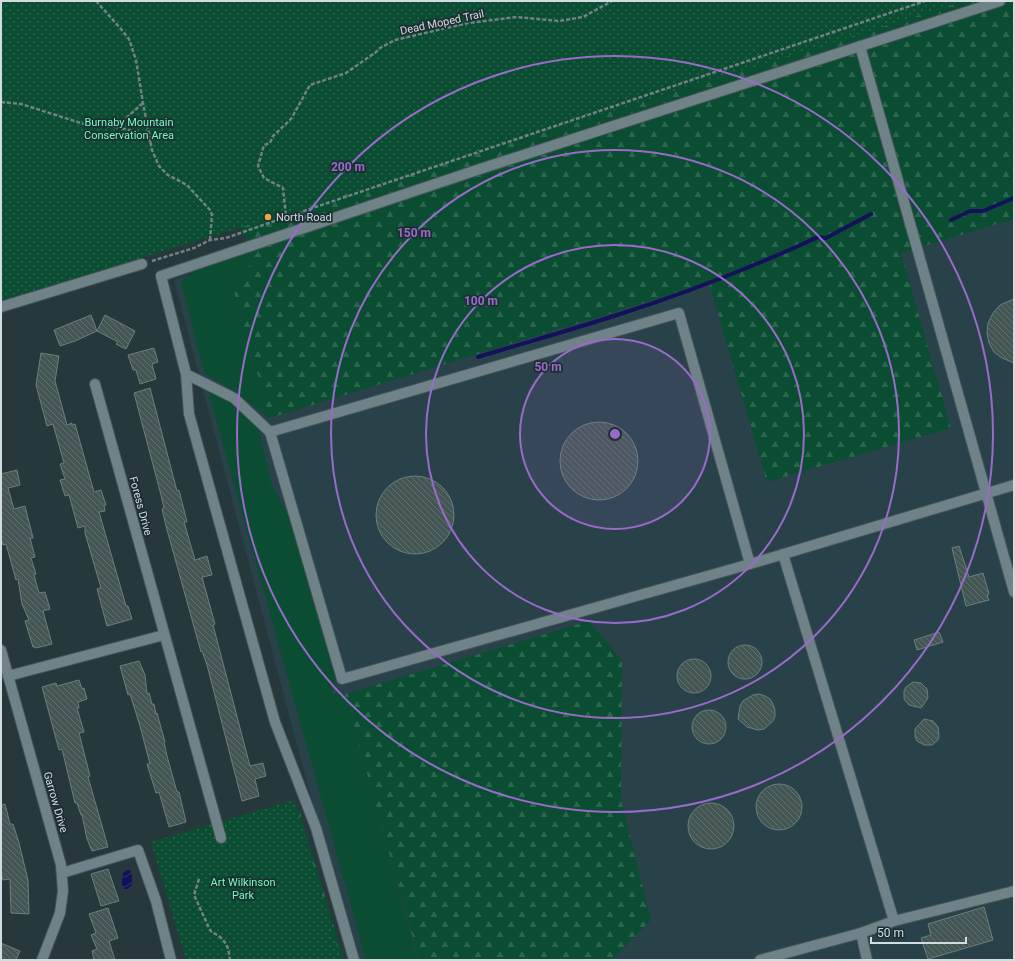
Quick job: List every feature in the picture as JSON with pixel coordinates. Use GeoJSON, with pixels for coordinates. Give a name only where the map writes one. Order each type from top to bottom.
{"type":"FeatureCollection","features":[{"type":"Feature","properties":{"kind":"street"},"geometry":{"type":"LineString","coordinates":[[354,960],[316,828],[275,722],[189,414],[186,374],[161,276],[477,170],[1000,1]]}},
{"type":"Feature","properties":{"kind":"street"},"geometry":{"type":"LineString","coordinates":[[860,46],[1014,592]]}},
{"type":"Feature","properties":{"kind":"street"},"geometry":{"type":"LineString","coordinates":[[1,307],[142,264]]}},
{"type":"Feature","properties":{"kind":"street"},"geometry":{"type":"LineString","coordinates":[[270,432],[679,313],[750,564]]}},
{"type":"Feature","properties":{"kind":"street"},"geometry":{"type":"LineString","coordinates":[[186,374],[234,398],[270,432],[342,679],[750,564],[1014,486]]}},
{"type":"Feature","properties":{"kind":"street","name":"Foress Drive"},"geometry":{"type":"LineString","coordinates":[[95,384],[221,838]]}},
{"type":"Feature","properties":{"kind":"street"},"geometry":{"type":"LineString","coordinates":[[783,554],[894,921]]}},
{"type":"Feature","properties":{"kind":"street"},"geometry":{"type":"LineString","coordinates":[[8,676],[164,635]]}},
{"type":"Feature","properties":{"kind":"street","name":"Garrow Drive"},"geometry":{"type":"LineString","coordinates":[[1,650],[61,865],[63,891],[60,913],[42,960]]}},
{"type":"Feature","properties":{"kind":"street"},"geometry":{"type":"LineString","coordinates":[[62,873],[138,850],[156,901],[171,960]]}},
{"type":"Feature","properties":{"kind":"street"},"geometry":{"type":"LineString","coordinates":[[760,960],[861,933],[894,921],[1014,891]]}},
{"type":"Feature","properties":{"kind":"street"},"geometry":{"type":"LineString","coordinates":[[861,933],[867,960]]}},
{"type":"Feature","properties":{"kind":"path"},"geometry":{"type":"LineString","coordinates":[[96,1],[129,39],[136,60],[152,150],[159,166],[168,175],[187,184],[203,200],[210,210],[212,215],[210,240]]}},
{"type":"Feature","properties":{"kind":"path","name":"Dead Moped Trail"},"geometry":{"type":"LineString","coordinates":[[286,217],[283,188],[264,178],[258,166],[264,145],[270,143],[273,136],[291,119],[310,85],[346,73],[380,48],[394,40],[468,23],[517,16],[559,21],[583,18],[612,1]]}},
{"type":"Feature","properties":{"kind":"path"},"geometry":{"type":"LineString","coordinates":[[142,264],[194,248],[210,240],[226,238],[925,1]]}},
{"type":"Feature","properties":{"kind":"path"},"geometry":{"type":"LineString","coordinates":[[1,102],[22,104],[84,124],[116,127],[141,133],[151,142]]}},
{"type":"Feature","properties":{"kind":"path"},"geometry":{"type":"LineString","coordinates":[[116,127],[143,103]]}},
{"type":"Feature","properties":{"kind":"path"},"geometry":{"type":"LineString","coordinates":[[199,879],[194,895],[210,930],[212,933],[221,937],[228,947],[230,960]]}},
{"type":"Feature","properties":{"kind":"shaded area"},"geometry":{"type":"Polygon","coordinates":[[[994,1],[1014,1],[1014,960],[354,960],[174,280],[994,1]]]}},
{"type":"Feature","properties":{"kind":"green space","name":"Burnaby Mountain Conservation Area"},"geometry":{"type":"Polygon","coordinates":[[[1,1],[965,1],[1,302],[1,1]]]}},
{"type":"Feature","properties":{"kind":"green space"},"geometry":{"type":"Polygon","coordinates":[[[156,1],[1014,1],[1014,219],[901,253],[951,428],[767,482],[709,283],[270,418],[233,288],[255,258],[240,227],[156,1]]]}},
{"type":"Feature","properties":{"kind":"green space"},"geometry":{"type":"Polygon","coordinates":[[[252,251],[255,258],[233,288],[270,418],[233,390],[204,373],[181,281],[201,266],[252,251]]]}},
{"type":"Feature","properties":{"kind":"green space"},"geometry":{"type":"Polygon","coordinates":[[[208,390],[234,402],[259,429],[271,483],[291,521],[336,678],[332,694],[345,694],[418,960],[366,960],[208,390]]]}},
{"type":"Feature","properties":{"kind":"green space"},"geometry":{"type":"Polygon","coordinates":[[[589,621],[622,661],[621,800],[651,920],[612,960],[419,960],[345,694],[589,621]]]}},
{"type":"Feature","properties":{"kind":"green space","name":"Art Wilkinson Park"},"geometry":{"type":"Polygon","coordinates":[[[294,800],[341,960],[186,960],[151,842],[294,800]]]}},
{"type":"Feature","properties":{"kind":"green space"},"geometry":{"type":"Polygon","coordinates":[[[299,809],[344,960],[318,960],[288,812],[299,809]]]}},
{"type":"Feature","properties":{"kind":"water"},"geometry":{"type":"Polygon","coordinates":[[[130,870],[132,876],[132,885],[127,889],[124,889],[122,883],[123,873],[130,870]]]}},
{"type":"Feature","properties":{"kind":"building"},"geometry":{"type":"Polygon","coordinates":[[[1014,299],[1014,363],[1002,358],[994,352],[989,343],[987,333],[988,323],[993,313],[1000,305],[1014,299]]]}},
{"type":"Feature","properties":{"kind":"building"},"geometry":{"type":"Polygon","coordinates":[[[91,315],[97,331],[60,346],[54,330],[91,315]]]}},
{"type":"Feature","properties":{"kind":"building"},"geometry":{"type":"Polygon","coordinates":[[[105,315],[135,331],[126,349],[116,344],[118,342],[97,331],[105,315]]]}},
{"type":"Feature","properties":{"kind":"building"},"geometry":{"type":"Polygon","coordinates":[[[154,348],[158,362],[152,364],[156,379],[140,384],[136,370],[133,370],[128,355],[154,348]]]}},
{"type":"Feature","properties":{"kind":"building"},"geometry":{"type":"Polygon","coordinates":[[[41,353],[59,356],[55,381],[67,425],[72,423],[72,425],[75,424],[94,492],[101,490],[106,505],[104,505],[105,511],[99,512],[126,606],[128,606],[132,619],[107,626],[97,589],[101,588],[85,533],[85,526],[78,528],[69,495],[65,496],[60,480],[65,479],[60,464],[64,463],[53,424],[47,426],[36,385],[41,353]]]}},
{"type":"Feature","properties":{"kind":"building"},"geometry":{"type":"Polygon","coordinates":[[[150,388],[177,491],[179,490],[187,522],[184,522],[195,560],[207,556],[212,575],[202,577],[250,766],[263,763],[266,776],[255,779],[259,796],[242,801],[207,665],[202,651],[201,652],[166,526],[162,509],[164,508],[161,495],[134,393],[150,388]]]}},
{"type":"Feature","properties":{"kind":"building"},"geometry":{"type":"Polygon","coordinates":[[[599,422],[614,425],[627,433],[635,446],[638,461],[635,476],[627,489],[614,497],[599,500],[584,497],[571,489],[563,476],[560,461],[563,446],[571,433],[584,425],[599,422]]]}},
{"type":"Feature","properties":{"kind":"building"},"geometry":{"type":"Polygon","coordinates":[[[17,470],[20,485],[8,488],[14,509],[25,506],[33,538],[30,538],[35,557],[31,558],[36,574],[34,575],[39,593],[45,592],[50,609],[43,611],[52,644],[36,648],[33,647],[25,621],[29,620],[22,604],[18,579],[16,580],[6,544],[3,545],[1,538],[1,474],[17,470]]]}},
{"type":"Feature","properties":{"kind":"building"},"geometry":{"type":"Polygon","coordinates":[[[407,476],[423,476],[437,482],[448,493],[454,507],[454,523],[448,537],[437,548],[423,554],[407,554],[393,548],[382,537],[376,523],[376,507],[382,493],[393,482],[407,476]]]}},
{"type":"Feature","properties":{"kind":"building"},"geometry":{"type":"Polygon","coordinates":[[[959,546],[969,577],[983,573],[989,594],[987,595],[989,600],[966,606],[952,548],[959,546]]]}},
{"type":"Feature","properties":{"kind":"building"},"geometry":{"type":"Polygon","coordinates":[[[939,632],[943,642],[917,650],[914,640],[939,632]]]}},
{"type":"Feature","properties":{"kind":"building"},"geometry":{"type":"Polygon","coordinates":[[[748,645],[757,650],[761,655],[761,669],[757,674],[752,678],[742,679],[738,678],[729,669],[728,659],[729,655],[738,646],[748,645]]]}},
{"type":"Feature","properties":{"kind":"building"},"geometry":{"type":"Polygon","coordinates":[[[691,659],[697,659],[706,664],[710,670],[710,682],[706,688],[697,693],[691,693],[682,688],[677,679],[677,673],[682,664],[691,659]]]}},
{"type":"Feature","properties":{"kind":"building"},"geometry":{"type":"Polygon","coordinates":[[[139,661],[145,675],[147,694],[149,693],[152,704],[154,704],[156,714],[157,713],[165,742],[167,756],[177,792],[179,792],[186,822],[169,827],[159,792],[156,793],[147,764],[150,764],[140,726],[130,694],[128,695],[120,666],[139,661]]]}},
{"type":"Feature","properties":{"kind":"building"},"geometry":{"type":"Polygon","coordinates":[[[79,680],[82,689],[84,688],[87,699],[78,702],[79,708],[77,708],[84,732],[79,733],[90,776],[88,777],[108,847],[92,851],[87,839],[82,815],[77,803],[75,803],[62,749],[59,750],[42,687],[56,683],[57,686],[79,680]]]}},
{"type":"Feature","properties":{"kind":"building"},"geometry":{"type":"Polygon","coordinates":[[[913,682],[921,683],[927,689],[928,698],[921,708],[909,705],[904,699],[904,691],[906,687],[913,682]]]}},
{"type":"Feature","properties":{"kind":"building"},"geometry":{"type":"Polygon","coordinates":[[[759,694],[770,699],[775,710],[775,716],[773,721],[764,729],[758,730],[747,727],[738,719],[740,706],[743,701],[753,695],[759,694]]]}},
{"type":"Feature","properties":{"kind":"building"},"geometry":{"type":"Polygon","coordinates":[[[706,710],[712,710],[716,711],[723,717],[726,727],[725,734],[719,741],[712,744],[706,744],[702,743],[695,737],[692,730],[692,724],[693,720],[699,713],[706,710]]]}},
{"type":"Feature","properties":{"kind":"building"},"geometry":{"type":"Polygon","coordinates":[[[924,719],[933,721],[938,727],[938,740],[932,745],[924,745],[917,741],[915,737],[915,729],[924,719]]]}},
{"type":"Feature","properties":{"kind":"building"},"geometry":{"type":"Polygon","coordinates":[[[779,784],[792,788],[798,794],[802,807],[798,820],[792,826],[779,830],[766,826],[760,820],[756,807],[760,794],[766,788],[779,784]]]}},
{"type":"Feature","properties":{"kind":"building"},"geometry":{"type":"Polygon","coordinates":[[[711,803],[724,807],[730,813],[734,826],[730,839],[724,845],[711,849],[698,845],[692,839],[688,826],[692,813],[698,807],[711,803]]]}},
{"type":"Feature","properties":{"kind":"building"},"geometry":{"type":"Polygon","coordinates":[[[5,804],[10,824],[13,824],[19,843],[28,880],[29,914],[11,913],[10,879],[3,880],[1,872],[1,805],[5,804]]]}},
{"type":"Feature","properties":{"kind":"building"},"geometry":{"type":"Polygon","coordinates":[[[108,869],[119,901],[101,906],[91,874],[108,869]]]}},
{"type":"Feature","properties":{"kind":"building"},"geometry":{"type":"Polygon","coordinates":[[[984,907],[993,940],[928,959],[921,938],[931,935],[928,924],[984,907]]]}},
{"type":"Feature","properties":{"kind":"building"},"geometry":{"type":"Polygon","coordinates":[[[108,908],[118,938],[109,941],[115,960],[94,960],[92,951],[97,949],[91,935],[96,933],[89,914],[108,908]]]}},
{"type":"Feature","properties":{"kind":"building"},"geometry":{"type":"Polygon","coordinates":[[[1,943],[20,951],[16,960],[1,960],[1,943]]]}},
{"type":"Feature","properties":{"kind":"waterway"},"geometry":{"type":"LineString","coordinates":[[951,220],[970,211],[983,211],[1014,198]]}},
{"type":"Feature","properties":{"kind":"waterway"},"geometry":{"type":"LineString","coordinates":[[478,357],[600,321],[694,289],[769,259],[818,237],[826,238],[871,214]]}},
{"type":"Feature","properties":{"kind":"place","name":"North Road"},"geometry":{"type":"Point","coordinates":[268,217]}}]}
